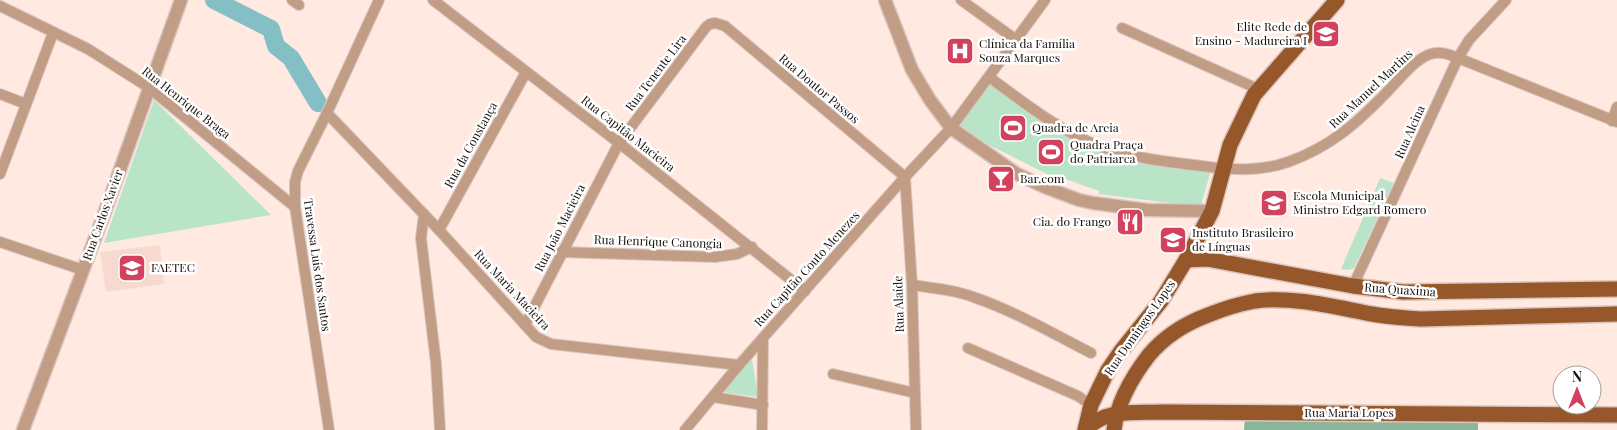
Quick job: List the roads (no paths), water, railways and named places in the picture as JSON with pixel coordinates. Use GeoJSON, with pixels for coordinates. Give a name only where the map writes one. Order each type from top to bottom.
{"type":"FeatureCollection","features":[{"type":"Feature","properties":{"kind":"main road","name":"Rua Domingos Lopes"},"geometry":{"type":"LineString","coordinates":[[1086,430],[1091,405],[1108,370],[1161,301],[1186,260],[1212,211],[1234,135],[1258,89],[1337,0]]}},
{"type":"Feature","properties":{"kind":"main road","name":"Rua Quaxima"},"geometry":{"type":"LineString","coordinates":[[1186,260],[1207,259],[1382,291],[1424,293],[1617,289]]}},
{"type":"Feature","properties":{"kind":"main road","name":"Rua Quaxima"},"geometry":{"type":"LineString","coordinates":[[1205,316],[1255,302],[1272,301],[1316,304],[1394,318],[1617,314]]}},
{"type":"Feature","properties":{"kind":"main road","name":"Rua Domingos Lopes"},"geometry":{"type":"LineString","coordinates":[[1114,430],[1116,414],[1131,382],[1152,352],[1174,331],[1205,316]]}},
{"type":"Feature","properties":{"kind":"main road","name":"Rua Maria Lopes"},"geometry":{"type":"LineString","coordinates":[[1086,430],[1097,420],[1108,415],[1173,412],[1617,415]]}},
{"type":"Feature","properties":{"kind":"street","name":"Rua Carlos Xavier"},"geometry":{"type":"LineString","coordinates":[[23,430],[180,0]]}},
{"type":"Feature","properties":{"kind":"street","name":"Travessa Luís dos Santos"},"geometry":{"type":"LineString","coordinates":[[329,430],[295,207],[295,182],[298,171],[327,113],[378,0]]}},
{"type":"Feature","properties":{"kind":"street","name":"Rua Capitão Macieira"},"geometry":{"type":"LineString","coordinates":[[433,0],[619,143],[805,290]]}},
{"type":"Feature","properties":{"kind":"street"},"geometry":{"type":"LineString","coordinates":[[960,0],[1015,40]]}},
{"type":"Feature","properties":{"kind":"street","name":"Rua Capitão Couto Menezes"},"geometry":{"type":"LineString","coordinates":[[685,430],[805,290],[951,128],[1045,0]]}},
{"type":"Feature","properties":{"kind":"street","name":"Rua Alcina"},"geometry":{"type":"LineString","coordinates":[[1353,286],[1458,58],[1469,40],[1506,0]]}},
{"type":"Feature","properties":{"kind":"street"},"geometry":{"type":"LineString","coordinates":[[889,3],[912,70],[930,100],[951,128],[1017,174],[1079,200],[1112,207],[1146,210],[1212,211]]}},
{"type":"Feature","properties":{"kind":"street","name":"Rua Henrique Braga"},"geometry":{"type":"LineString","coordinates":[[0,6],[88,49],[148,87],[295,207]]}},
{"type":"Feature","properties":{"kind":"street","name":"Rua Tenente Lira"},"geometry":{"type":"LineString","coordinates":[[619,143],[706,27],[716,23]]}},
{"type":"Feature","properties":{"kind":"street","name":"Rua Doutor Passos"},"geometry":{"type":"LineString","coordinates":[[716,23],[725,26],[905,177]]}},
{"type":"Feature","properties":{"kind":"street"},"geometry":{"type":"LineString","coordinates":[[1122,28],[1258,89]]}},
{"type":"Feature","properties":{"kind":"street"},"geometry":{"type":"LineString","coordinates":[[0,174],[53,33]]}},
{"type":"Feature","properties":{"kind":"street","name":"Rua Manuel Martins"},"geometry":{"type":"LineString","coordinates":[[989,77],[1036,112],[1080,137],[1101,146],[1122,153],[1224,169],[1265,169],[1312,152],[1336,139],[1359,120],[1418,62],[1428,55],[1444,53],[1614,122]]}},
{"type":"Feature","properties":{"kind":"street","name":"Rua da Constança"},"geometry":{"type":"LineString","coordinates":[[439,230],[526,72]]}},
{"type":"Feature","properties":{"kind":"street"},"geometry":{"type":"LineString","coordinates":[[0,94],[26,104]]}},
{"type":"Feature","properties":{"kind":"street"},"geometry":{"type":"LineString","coordinates":[[1614,122],[1617,107]]}},
{"type":"Feature","properties":{"kind":"street","name":"Rua Maria Macieira"},"geometry":{"type":"LineString","coordinates":[[327,113],[439,230],[536,337],[551,344],[739,365]]}},
{"type":"Feature","properties":{"kind":"street","name":"Rua João Macieira"},"geometry":{"type":"LineString","coordinates":[[525,325],[561,252],[619,143]]}},
{"type":"Feature","properties":{"kind":"street","name":"Rua Alaíde"},"geometry":{"type":"LineString","coordinates":[[905,177],[912,285],[916,430]]}},
{"type":"Feature","properties":{"kind":"street"},"geometry":{"type":"LineString","coordinates":[[424,214],[421,238],[436,364],[440,430]]}},
{"type":"Feature","properties":{"kind":"street"},"geometry":{"type":"LineString","coordinates":[[0,242],[83,270]]}},
{"type":"Feature","properties":{"kind":"street","name":"Rua Henrique Canongia"},"geometry":{"type":"LineString","coordinates":[[561,252],[715,257],[736,254],[752,247]]}},
{"type":"Feature","properties":{"kind":"street"},"geometry":{"type":"LineString","coordinates":[[912,285],[958,292],[975,297],[1001,307],[1091,353]]}},
{"type":"Feature","properties":{"kind":"street"},"geometry":{"type":"LineString","coordinates":[[762,430],[763,338]]}},
{"type":"Feature","properties":{"kind":"street"},"geometry":{"type":"LineString","coordinates":[[968,348],[1078,396],[1091,405]]}},
{"type":"Feature","properties":{"kind":"street"},"geometry":{"type":"LineString","coordinates":[[832,374],[915,394]]}},
{"type":"Feature","properties":{"kind":"street"},"geometry":{"type":"LineString","coordinates":[[713,397],[762,405]]}},
{"type":"Feature","properties":{"kind":"waterway"},"geometry":{"type":"LineString","coordinates":[[214,0],[271,29],[276,46],[291,58],[318,103]]}},
{"type":"Feature","properties":{"kind":"place","name":"Elite Rede de Ensino - Madureira I"},"geometry":{"type":"Point","coordinates":[1326,34]}},
{"type":"Feature","properties":{"kind":"place","name":"Clínica da Família Souza Marques"},"geometry":{"type":"Point","coordinates":[960,51]}},
{"type":"Feature","properties":{"kind":"place","name":"Quadra de Areia"},"geometry":{"type":"Point","coordinates":[1013,128]}},
{"type":"Feature","properties":{"kind":"place","name":"Quadra Praça do Patriarca"},"geometry":{"type":"Point","coordinates":[1051,152]}},
{"type":"Feature","properties":{"kind":"place","name":"Bar.com"},"geometry":{"type":"Point","coordinates":[1001,179]}},
{"type":"Feature","properties":{"kind":"place","name":"Escola Municipal Ministro Edgard Romero"},"geometry":{"type":"Point","coordinates":[1274,203]}},
{"type":"Feature","properties":{"kind":"place","name":"Cia. do Frango"},"geometry":{"type":"Point","coordinates":[1130,222]}},
{"type":"Feature","properties":{"kind":"place","name":"Instituto Brasileiro de Línguas"},"geometry":{"type":"Point","coordinates":[1173,240]}},
{"type":"Feature","properties":{"kind":"place","name":"FAETEC"},"geometry":{"type":"Point","coordinates":[132,268]}}]}
